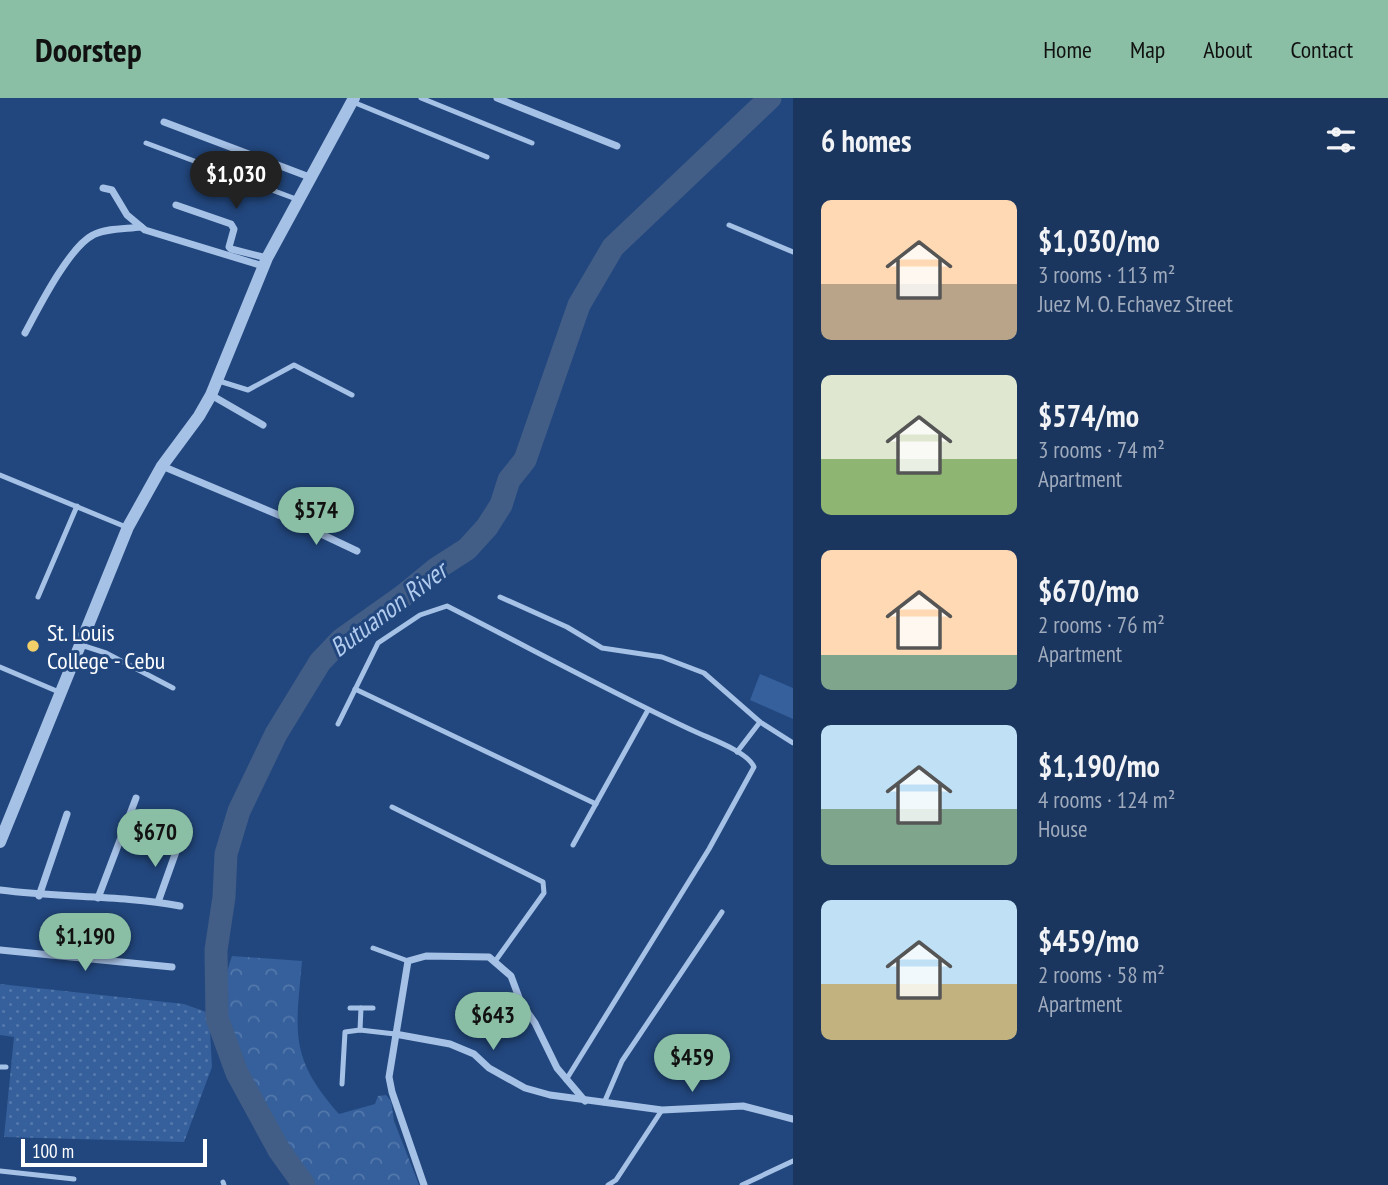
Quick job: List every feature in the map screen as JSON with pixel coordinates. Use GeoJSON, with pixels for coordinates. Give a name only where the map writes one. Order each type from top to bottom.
{"type":"FeatureCollection","features":[{"type":"Feature","properties":{"kind":"street"},"geometry":{"type":"LineString","coordinates":[[497,98],[617,146]]}},
{"type":"Feature","properties":{"kind":"street"},"geometry":{"type":"LineString","coordinates":[[0,842],[128,527],[162,466],[211,395],[265,262],[353,100]]}},
{"type":"Feature","properties":{"kind":"street"},"geometry":{"type":"LineString","coordinates":[[164,122],[312,178]]}},
{"type":"Feature","properties":{"kind":"street"},"geometry":{"type":"LineString","coordinates":[[103,188],[112,190],[127,215],[145,230],[265,262]]}},
{"type":"Feature","properties":{"kind":"street"},"geometry":{"type":"LineString","coordinates":[[176,205],[231,224],[234,229],[229,247],[265,262]]}},
{"type":"Feature","properties":{"kind":"street"},"geometry":{"type":"LineString","coordinates":[[25,333],[72,256],[89,236],[141,228]]}},
{"type":"Feature","properties":{"kind":"street"},"geometry":{"type":"LineString","coordinates":[[211,395],[263,425]]}},
{"type":"Feature","properties":{"kind":"street"},"geometry":{"type":"LineString","coordinates":[[162,466],[357,551]]}},
{"type":"Feature","properties":{"kind":"street"},"geometry":{"type":"LineString","coordinates":[[98,898],[136,798]]}},
{"type":"Feature","properties":{"kind":"street"},"geometry":{"type":"LineString","coordinates":[[39,895],[67,814]]}},
{"type":"Feature","properties":{"kind":"street"},"geometry":{"type":"LineString","coordinates":[[158,902],[178,846]]}},
{"type":"Feature","properties":{"kind":"street"},"geometry":{"type":"LineString","coordinates":[[0,890],[180,906]]}},
{"type":"Feature","properties":{"kind":"street"},"geometry":{"type":"LineString","coordinates":[[0,950],[172,967]]}},
{"type":"Feature","properties":{"kind":"street"},"geometry":{"type":"LineString","coordinates":[[424,1185],[389,1077],[408,961],[426,956],[489,957],[495,961],[511,976],[526,1013],[535,1023],[556,1068],[585,1101]]}},
{"type":"Feature","properties":{"kind":"street"},"geometry":{"type":"LineString","coordinates":[[395,1034],[450,1044],[474,1054],[489,1068],[526,1088],[550,1095],[662,1110],[743,1106],[793,1119]]}},
{"type":"Feature","properties":{"kind":"lane"},"geometry":{"type":"LineString","coordinates":[[421,98],[532,143]]}},
{"type":"Feature","properties":{"kind":"lane"},"geometry":{"type":"LineString","coordinates":[[353,100],[487,157]]}},
{"type":"Feature","properties":{"kind":"lane"},"geometry":{"type":"LineString","coordinates":[[146,143],[299,200]]}},
{"type":"Feature","properties":{"kind":"lane"},"geometry":{"type":"LineString","coordinates":[[729,225],[793,252]]}},
{"type":"Feature","properties":{"kind":"lane"},"geometry":{"type":"LineString","coordinates":[[216,380],[248,390],[294,365],[352,395]]}},
{"type":"Feature","properties":{"kind":"lane"},"geometry":{"type":"LineString","coordinates":[[0,475],[128,527]]}},
{"type":"Feature","properties":{"kind":"lane"},"geometry":{"type":"LineString","coordinates":[[38,597],[77,506]]}},
{"type":"Feature","properties":{"kind":"lane"},"geometry":{"type":"LineString","coordinates":[[499,597],[568,626],[602,648],[662,657],[704,673],[760,723],[793,743]]}},
{"type":"Feature","properties":{"kind":"lane"},"geometry":{"type":"LineString","coordinates":[[338,724],[377,643],[420,615],[447,606],[750,760],[754,767],[709,849],[566,1080]]}},
{"type":"Feature","properties":{"kind":"lane"},"geometry":{"type":"LineString","coordinates":[[81,645],[106,653],[173,688]]}},
{"type":"Feature","properties":{"kind":"lane"},"geometry":{"type":"LineString","coordinates":[[0,667],[59,692]]}},
{"type":"Feature","properties":{"kind":"lane"},"geometry":{"type":"LineString","coordinates":[[355,689],[596,804]]}},
{"type":"Feature","properties":{"kind":"lane"},"geometry":{"type":"LineString","coordinates":[[573,845],[649,710]]}},
{"type":"Feature","properties":{"kind":"lane"},"geometry":{"type":"LineString","coordinates":[[737,752],[760,723]]}},
{"type":"Feature","properties":{"kind":"lane"},"geometry":{"type":"LineString","coordinates":[[392,807],[543,882],[544,893],[495,961]]}},
{"type":"Feature","properties":{"kind":"lane"},"geometry":{"type":"LineString","coordinates":[[604,1103],[622,1061],[722,912]]}},
{"type":"Feature","properties":{"kind":"lane"},"geometry":{"type":"LineString","coordinates":[[373,948],[408,961]]}},
{"type":"Feature","properties":{"kind":"lane"},"geometry":{"type":"LineString","coordinates":[[350,1008],[373,1009]]}},
{"type":"Feature","properties":{"kind":"lane"},"geometry":{"type":"LineString","coordinates":[[360,1030],[361,1008]]}},
{"type":"Feature","properties":{"kind":"lane"},"geometry":{"type":"LineString","coordinates":[[341,1084],[345,1032],[360,1030],[395,1034]]}},
{"type":"Feature","properties":{"kind":"lane"},"geometry":{"type":"LineString","coordinates":[[608,1185],[618,1182],[662,1110]]}},
{"type":"Feature","properties":{"kind":"lane"},"geometry":{"type":"LineString","coordinates":[[742,1185],[793,1161]]}},
{"type":"Feature","properties":{"kind":"lane"},"geometry":{"type":"LineString","coordinates":[[0,1171],[74,1179]]}},
{"type":"Feature","properties":{"kind":"green space"},"geometry":{"type":"Polygon","coordinates":[[[760,674],[793,688],[793,719],[750,700],[760,674]]]}},
{"type":"Feature","properties":{"kind":"green space"},"geometry":{"type":"Polygon","coordinates":[[[232,956],[302,961],[298,1006],[299,1042],[311,1076],[339,1114],[375,1104],[378,1096],[386,1095],[391,1101],[394,1121],[419,1185],[312,1185],[274,1129],[232,1048],[224,1020],[223,996],[232,956]]]}},
{"type":"Feature","properties":{"kind":"green space"},"geometry":{"type":"Polygon","coordinates":[[[0,984],[184,1004],[209,1013],[212,1067],[184,1142],[4,1137],[14,1037],[0,1035],[0,984]]]}},
{"type":"Feature","properties":{"kind":"waterway","name":"Butuanon River"},"geometry":{"type":"LineString","coordinates":[[304,1185],[279,1150],[237,1073],[217,1018],[216,950],[224,897],[226,854],[239,811],[276,734],[320,662],[341,640],[467,549],[487,527],[501,505],[509,480],[525,460],[579,305],[613,247],[770,98]]}},
{"type":"Feature","properties":{"kind":"place","name":"St. Louis College - Cebu"},"geometry":{"type":"Point","coordinates":[33,646]}}]}
